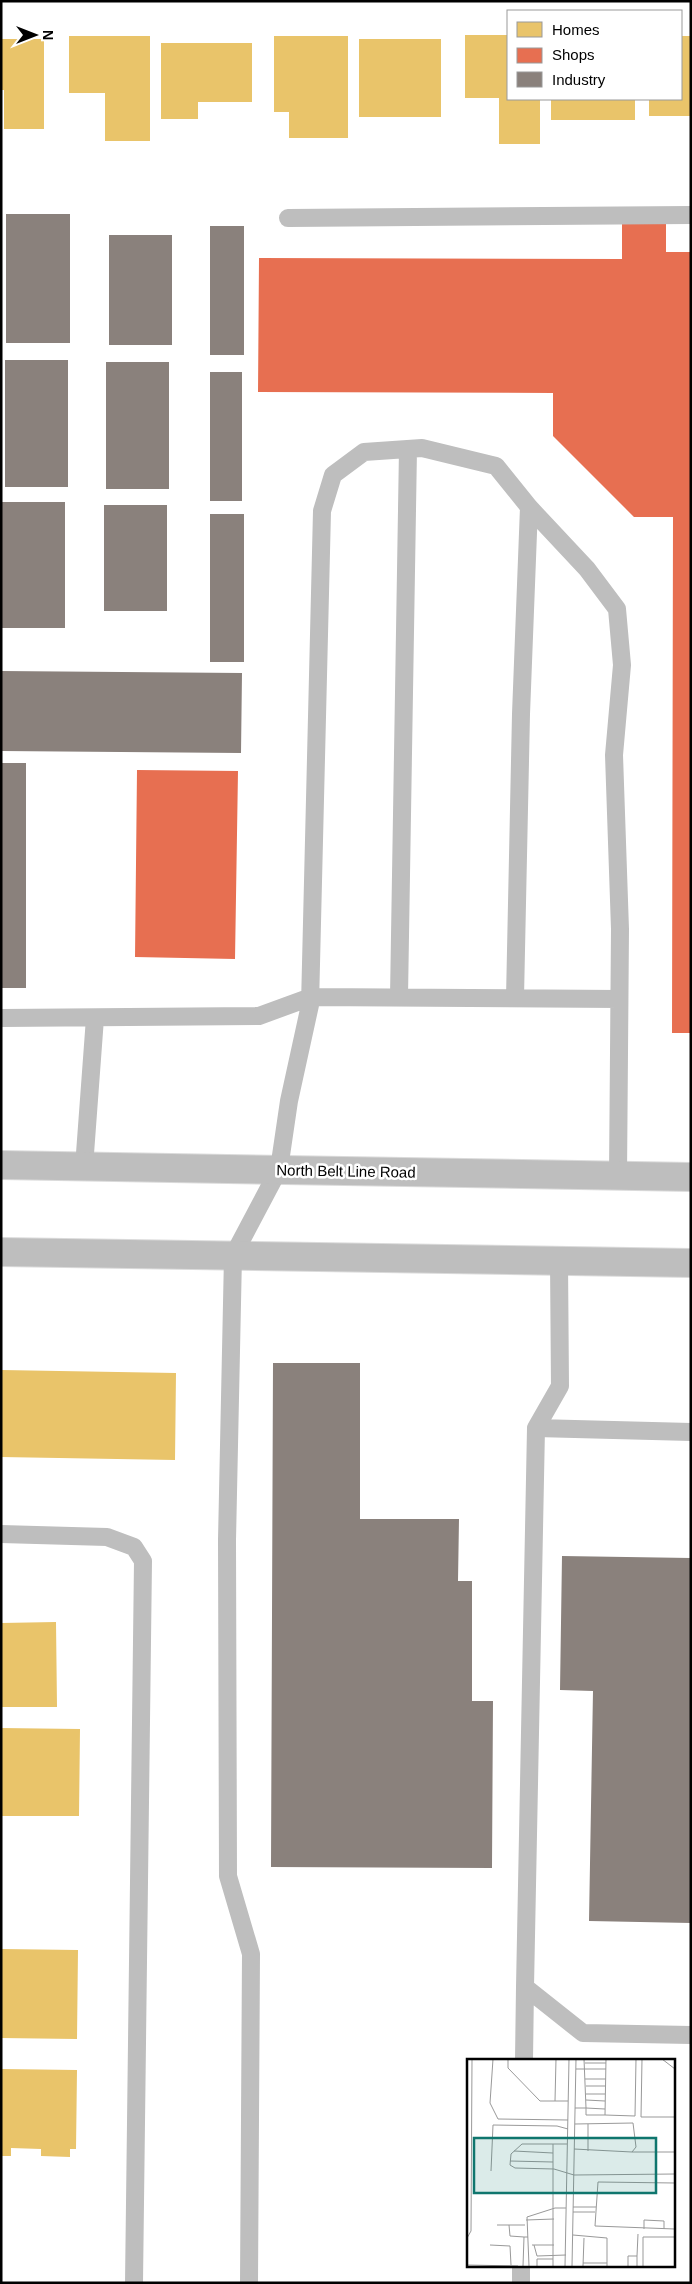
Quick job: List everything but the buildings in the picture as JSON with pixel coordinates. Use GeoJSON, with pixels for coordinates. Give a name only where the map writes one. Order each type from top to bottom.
{"type":"FeatureCollection","features":[{"type":"Feature","properties":{"kind":"main road","name":"North Belt Line Road"},"geometry":{"type":"LineString","coordinates":[[1,1165],[691,1177]]}},
{"type":"Feature","properties":{"kind":"main road"},"geometry":{"type":"LineString","coordinates":[[1,1252],[691,1263]]}},
{"type":"Feature","properties":{"kind":"lane"},"geometry":{"type":"LineString","coordinates":[[288,218],[691,215]]}},
{"type":"Feature","properties":{"kind":"lane"},"geometry":{"type":"LineString","coordinates":[[249,2283],[251,1954],[228,1876],[227,1540],[233,1256],[279,1170],[283,1135],[311,996],[322,511],[333,475],[364,452],[422,448],[496,466],[529,507],[587,569],[618,608],[622,665],[614,755],[620,929],[618,1176]]}},
{"type":"Feature","properties":{"kind":"lane"},"geometry":{"type":"LineString","coordinates":[[399,998],[408,449]]}},
{"type":"Feature","properties":{"kind":"lane"},"geometry":{"type":"LineString","coordinates":[[515,998],[521,714],[529,507]]}},
{"type":"Feature","properties":{"kind":"lane"},"geometry":{"type":"LineString","coordinates":[[1,1018],[259,1016],[311,996],[619,999]]}},
{"type":"Feature","properties":{"kind":"lane"},"geometry":{"type":"LineString","coordinates":[[84,1166],[95,1018]]}},
{"type":"Feature","properties":{"kind":"lane"},"geometry":{"type":"LineString","coordinates":[[524,2059],[536,1428],[560,1386],[559,1261]]}},
{"type":"Feature","properties":{"kind":"lane"},"geometry":{"type":"LineString","coordinates":[[536,1428],[691,1432]]}},
{"type":"Feature","properties":{"kind":"lane"},"geometry":{"type":"LineString","coordinates":[[1,1534],[108,1537],[134,1547],[143,1561],[134,2283]]}},
{"type":"Feature","properties":{"kind":"lane"},"geometry":{"type":"LineString","coordinates":[[526,1986],[583,2033],[691,2035]]}},
{"type":"Feature","properties":{"kind":"lane"},"geometry":{"type":"LineString","coordinates":[[521,2266],[521,2283]]}}]}
